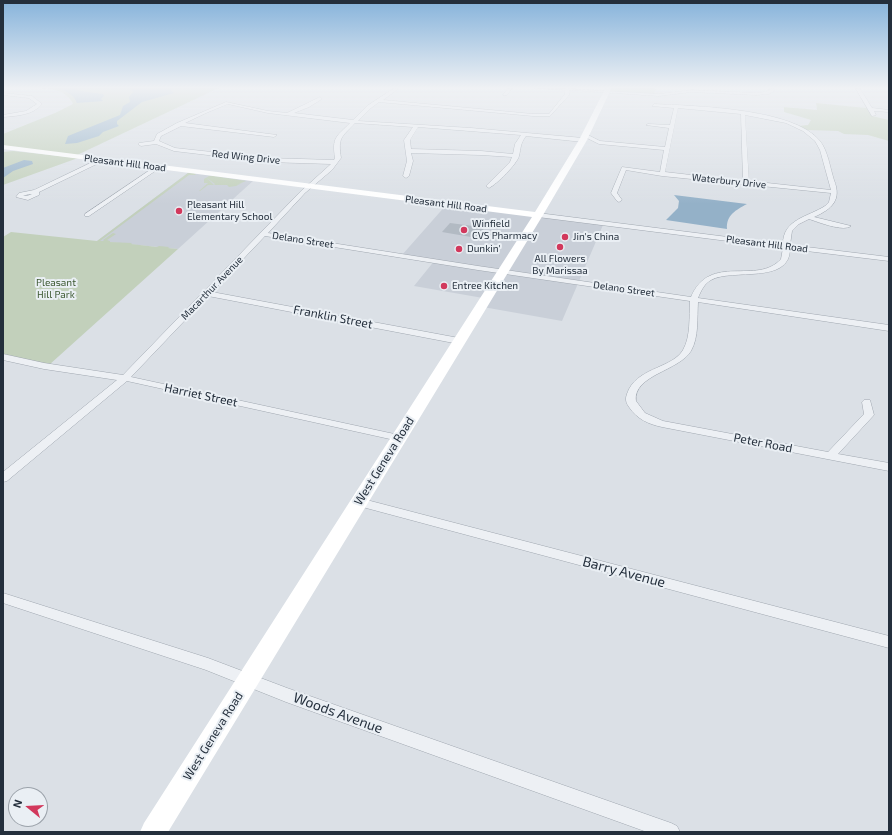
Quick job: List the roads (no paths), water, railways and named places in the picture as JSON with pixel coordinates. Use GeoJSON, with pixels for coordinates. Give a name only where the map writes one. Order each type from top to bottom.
{"type":"FeatureCollection","features":[{"type":"Feature","properties":{"kind":"main road","name":"West Geneva Road"},"geometry":{"type":"LineString","coordinates":[[153,832],[538,215],[583,141],[590,126]]}},
{"type":"Feature","properties":{"kind":"main road","name":"Pleasant Hill Road"},"geometry":{"type":"LineString","coordinates":[[3,147],[538,215]]}},
{"type":"Feature","properties":{"kind":"street"},"geometry":{"type":"LineString","coordinates":[[141,144],[157,142],[156,140],[160,135],[176,126]]}},
{"type":"Feature","properties":{"kind":"street"},"geometry":{"type":"LineString","coordinates":[[196,126],[274,135]]}},
{"type":"Feature","properties":{"kind":"street"},"geometry":{"type":"LineString","coordinates":[[336,162],[338,154],[336,142],[351,126]]}},
{"type":"Feature","properties":{"kind":"street"},"geometry":{"type":"LineString","coordinates":[[406,176],[410,161],[407,140],[416,126]]}},
{"type":"Feature","properties":{"kind":"street"},"geometry":{"type":"LineString","coordinates":[[429,126],[525,134],[668,149]]}},
{"type":"Feature","properties":{"kind":"street"},"geometry":{"type":"LineString","coordinates":[[660,126],[672,127],[662,174]]}},
{"type":"Feature","properties":{"kind":"street"},"geometry":{"type":"LineString","coordinates":[[744,126],[746,183]]}},
{"type":"Feature","properties":{"kind":"street"},"geometry":{"type":"LineString","coordinates":[[694,299],[698,289],[708,278],[731,273],[759,271],[781,264],[786,256],[786,237],[789,229],[799,221],[828,206],[832,201],[835,192],[820,144],[814,136],[793,126]]}},
{"type":"Feature","properties":{"kind":"street"},"geometry":{"type":"LineString","coordinates":[[489,186],[509,167],[516,156],[518,144],[525,134]]}},
{"type":"Feature","properties":{"kind":"street"},"geometry":{"type":"LineString","coordinates":[[583,141],[599,142]]}},
{"type":"Feature","properties":{"kind":"street","name":"Red Wing Drive"},"geometry":{"type":"LineString","coordinates":[[157,142],[174,149],[267,160],[336,162]]}},
{"type":"Feature","properties":{"kind":"street"},"geometry":{"type":"LineString","coordinates":[[408,151],[481,153],[516,156]]}},
{"type":"Feature","properties":{"kind":"street"},"geometry":{"type":"LineString","coordinates":[[34,192],[101,160]]}},
{"type":"Feature","properties":{"kind":"street","name":"Macarthur Avenue"},"geometry":{"type":"LineString","coordinates":[[3,478],[125,378],[310,186],[336,162]]}},
{"type":"Feature","properties":{"kind":"street"},"geometry":{"type":"LineString","coordinates":[[87,215],[158,167]]}},
{"type":"Feature","properties":{"kind":"street","name":"Waterbury Drive"},"geometry":{"type":"LineString","coordinates":[[619,200],[614,193],[624,168],[662,174],[835,192]]}},
{"type":"Feature","properties":{"kind":"street","name":"Pleasant Hill Road"},"geometry":{"type":"LineString","coordinates":[[538,215],[889,259]]}},
{"type":"Feature","properties":{"kind":"street"},"geometry":{"type":"LineString","coordinates":[[808,217],[837,225],[848,226]]}},
{"type":"Feature","properties":{"kind":"street","name":"Delano Street"},"geometry":{"type":"LineString","coordinates":[[264,234],[502,272],[889,328]]}},
{"type":"Feature","properties":{"kind":"street","name":"Franklin Street"},"geometry":{"type":"LineString","coordinates":[[207,293],[459,341]]}},
{"type":"Feature","properties":{"kind":"street","name":"Peter Road"},"geometry":{"type":"LineString","coordinates":[[694,299],[691,340],[688,348],[678,360],[647,375],[633,389],[630,397],[631,402],[639,414],[662,424],[889,467]]}},
{"type":"Feature","properties":{"kind":"street","name":"Harriet Street"},"geometry":{"type":"LineString","coordinates":[[3,357],[44,366],[125,378],[399,438]]}},
{"type":"Feature","properties":{"kind":"street"},"geometry":{"type":"LineString","coordinates":[[830,456],[869,415],[867,402]]}},
{"type":"Feature","properties":{"kind":"street","name":"Barry Avenue"},"geometry":{"type":"LineString","coordinates":[[359,502],[889,642]]}},
{"type":"Feature","properties":{"kind":"street","name":"Woods Avenue"},"geometry":{"type":"LineString","coordinates":[[3,598],[208,664],[248,680],[671,832]]}},
{"type":"Feature","properties":{"kind":"water"},"geometry":{"type":"Polygon","coordinates":[[[93,126],[119,126],[103,132],[99,136],[77,143],[65,144],[68,136],[93,126]]]}},
{"type":"Feature","properties":{"kind":"water"},"geometry":{"type":"Polygon","coordinates":[[[24,160],[32,161],[33,164],[13,171],[3,178],[3,168],[24,160]]]}},
{"type":"Feature","properties":{"kind":"water"},"geometry":{"type":"Polygon","coordinates":[[[674,195],[747,204],[732,214],[728,220],[727,229],[666,220],[678,208],[679,201],[674,195]]]}},
{"type":"Feature","properties":{"kind":"place","name":"Pleasant Hill Elementary School"},"geometry":{"type":"Point","coordinates":[179,211]}},
{"type":"Feature","properties":{"kind":"place","name":"Winfield CVS Pharmacy"},"geometry":{"type":"Point","coordinates":[464,230]}},
{"type":"Feature","properties":{"kind":"place","name":"Jin's China"},"geometry":{"type":"Point","coordinates":[565,237]}},
{"type":"Feature","properties":{"kind":"place","name":"All Flowers By Marissaa"},"geometry":{"type":"Point","coordinates":[560,247]}},
{"type":"Feature","properties":{"kind":"place","name":"Dunkin'"},"geometry":{"type":"Point","coordinates":[459,249]}},
{"type":"Feature","properties":{"kind":"place","name":"Entree Kitchen"},"geometry":{"type":"Point","coordinates":[444,286]}},
{"type":"Feature","properties":{"kind":"park label","name":"Pleasant Hill Park"},"geometry":{"type":"Point","coordinates":[56,288]}}]}
